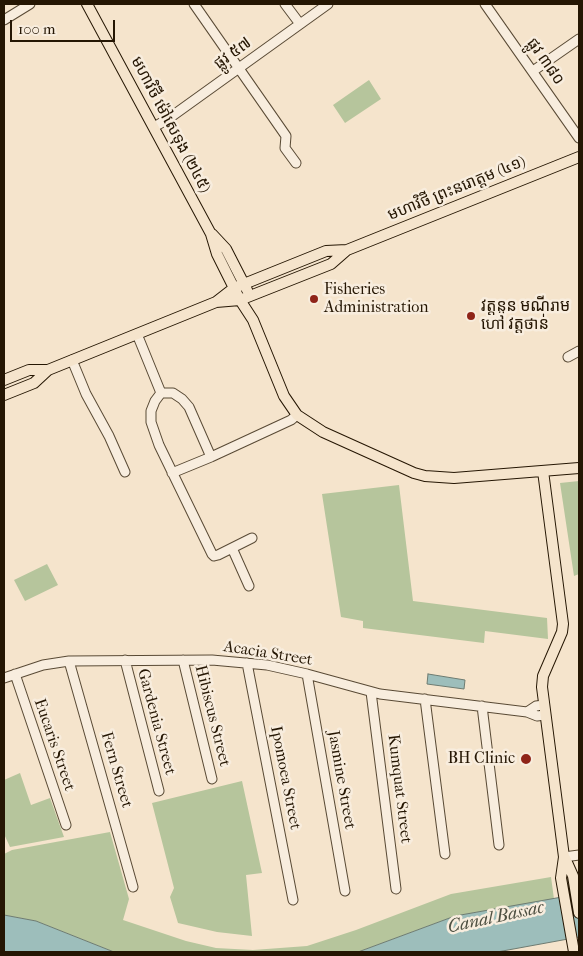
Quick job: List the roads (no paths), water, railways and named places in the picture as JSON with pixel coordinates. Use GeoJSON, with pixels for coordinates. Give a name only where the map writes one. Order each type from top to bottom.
{"type":"FeatureCollection","features":[{"type":"Feature","properties":{"kind":"main road","name":"មហាវិថី ម៉ៅសេទុង (២៤៥)"},"geometry":{"type":"LineString","coordinates":[[87,4],[211,234],[217,254],[239,286],[284,396],[297,415]]}},
{"type":"Feature","properties":{"kind":"main road","name":"មហាវិថី ព្រះនរោត្តម (៤១)"},"geometry":{"type":"LineString","coordinates":[[4,395],[34,382],[48,370],[216,302],[239,286],[326,251],[347,250],[579,157]]}},
{"type":"Feature","properties":{"kind":"main road","name":"មហាវិថី ព្រះនរោត្តម (៤១)"},"geometry":{"type":"LineString","coordinates":[[216,302],[245,299],[331,264],[347,250]]}},
{"type":"Feature","properties":{"kind":"main road","name":"មហាវិថី ព្រះនរោត្តម (៤១)"},"geometry":{"type":"LineString","coordinates":[[4,380],[29,370],[48,370]]}},
{"type":"Feature","properties":{"kind":"main road"},"geometry":{"type":"LineString","coordinates":[[297,415],[323,432],[414,473],[425,476],[454,478],[579,468]]}},
{"type":"Feature","properties":{"kind":"main road"},"geometry":{"type":"LineString","coordinates":[[543,471],[563,624],[562,632],[543,676],[542,687],[564,857],[561,878],[574,952]]}},
{"type":"Feature","properties":{"kind":"main road"},"geometry":{"type":"LineString","coordinates":[[564,857],[573,876],[579,913]]}},
{"type":"Feature","properties":{"kind":"street"},"geometry":{"type":"LineString","coordinates":[[4,20],[30,4]]}},
{"type":"Feature","properties":{"kind":"street"},"geometry":{"type":"LineString","coordinates":[[194,4],[286,136],[285,148],[296,163]]}},
{"type":"Feature","properties":{"kind":"street"},"geometry":{"type":"LineString","coordinates":[[285,4],[300,24]]}},
{"type":"Feature","properties":{"kind":"street","name":"ផ្លូវ ៥៧"},"geometry":{"type":"LineString","coordinates":[[154,128],[328,4]]}},
{"type":"Feature","properties":{"kind":"street","name":"ផ្លូវ ៣៨០"},"geometry":{"type":"LineString","coordinates":[[486,4],[579,138]]}},
{"type":"Feature","properties":{"kind":"street"},"geometry":{"type":"LineString","coordinates":[[533,71],[579,38]]}},
{"type":"Feature","properties":{"kind":"street"},"geometry":{"type":"LineString","coordinates":[[137,334],[162,392]]}},
{"type":"Feature","properties":{"kind":"street"},"geometry":{"type":"LineString","coordinates":[[568,357],[579,352]]}},
{"type":"Feature","properties":{"kind":"street"},"geometry":{"type":"LineString","coordinates":[[72,360],[86,394],[125,472]]}},
{"type":"Feature","properties":{"kind":"street"},"geometry":{"type":"LineString","coordinates":[[162,392],[172,393],[182,398],[189,407],[211,457]]}},
{"type":"Feature","properties":{"kind":"street"},"geometry":{"type":"LineString","coordinates":[[162,392],[151,411],[151,422],[159,446],[212,554],[214,556],[218,555],[252,538]]}},
{"type":"Feature","properties":{"kind":"street"},"geometry":{"type":"LineString","coordinates":[[172,473],[211,457],[282,424],[297,415]]}},
{"type":"Feature","properties":{"kind":"street"},"geometry":{"type":"LineString","coordinates":[[232,548],[249,586]]}},
{"type":"Feature","properties":{"kind":"street","name":"Acacia Street"},"geometry":{"type":"LineString","coordinates":[[4,678],[69,660],[183,660],[246,663],[307,674],[371,692],[527,712],[536,706],[545,710]]}},
{"type":"Feature","properties":{"kind":"street","name":"Fern Street"},"geometry":{"type":"LineString","coordinates":[[69,660],[133,887]]}},
{"type":"Feature","properties":{"kind":"street","name":"Gardenia Street"},"geometry":{"type":"LineString","coordinates":[[125,660],[158,790]]}},
{"type":"Feature","properties":{"kind":"street","name":"Hibiscus Street"},"geometry":{"type":"LineString","coordinates":[[183,660],[212,779]]}},
{"type":"Feature","properties":{"kind":"street","name":"Ipomoea Street"},"geometry":{"type":"LineString","coordinates":[[246,663],[293,900]]}},
{"type":"Feature","properties":{"kind":"street","name":"Eucaris Street"},"geometry":{"type":"LineString","coordinates":[[15,674],[66,825]]}},
{"type":"Feature","properties":{"kind":"street","name":"Jasmine Street"},"geometry":{"type":"LineString","coordinates":[[307,674],[345,892]]}},
{"type":"Feature","properties":{"kind":"street","name":"Kumquat Street"},"geometry":{"type":"LineString","coordinates":[[371,692],[396,889]]}},
{"type":"Feature","properties":{"kind":"street"},"geometry":{"type":"LineString","coordinates":[[425,699],[445,854]]}},
{"type":"Feature","properties":{"kind":"street"},"geometry":{"type":"LineString","coordinates":[[482,706],[499,845]]}},
{"type":"Feature","properties":{"kind":"street"},"geometry":{"type":"LineString","coordinates":[[564,857],[579,855]]}},
{"type":"Feature","properties":{"kind":"water"},"geometry":{"type":"Polygon","coordinates":[[[428,674],[465,680],[464,689],[427,684],[428,674]]]}},
{"type":"Feature","properties":{"kind":"water","name":"Canal Bassac"},"geometry":{"type":"Polygon","coordinates":[[[579,894],[579,937],[497,952],[358,952],[455,916],[579,894]]]}},
{"type":"Feature","properties":{"kind":"water"},"geometry":{"type":"Polygon","coordinates":[[[4,915],[36,921],[114,952],[4,952],[4,915]]]}},
{"type":"Feature","properties":{"kind":"place","name":"Fisheries Administration"},"geometry":{"type":"Point","coordinates":[314,299]}},
{"type":"Feature","properties":{"kind":"place","name":"វត្តនួន មណីរាម ហៅ វត្តថាន់"},"geometry":{"type":"Point","coordinates":[471,316]}},
{"type":"Feature","properties":{"kind":"place","name":"BH Clinic"},"geometry":{"type":"Point","coordinates":[526,759]}}]}
